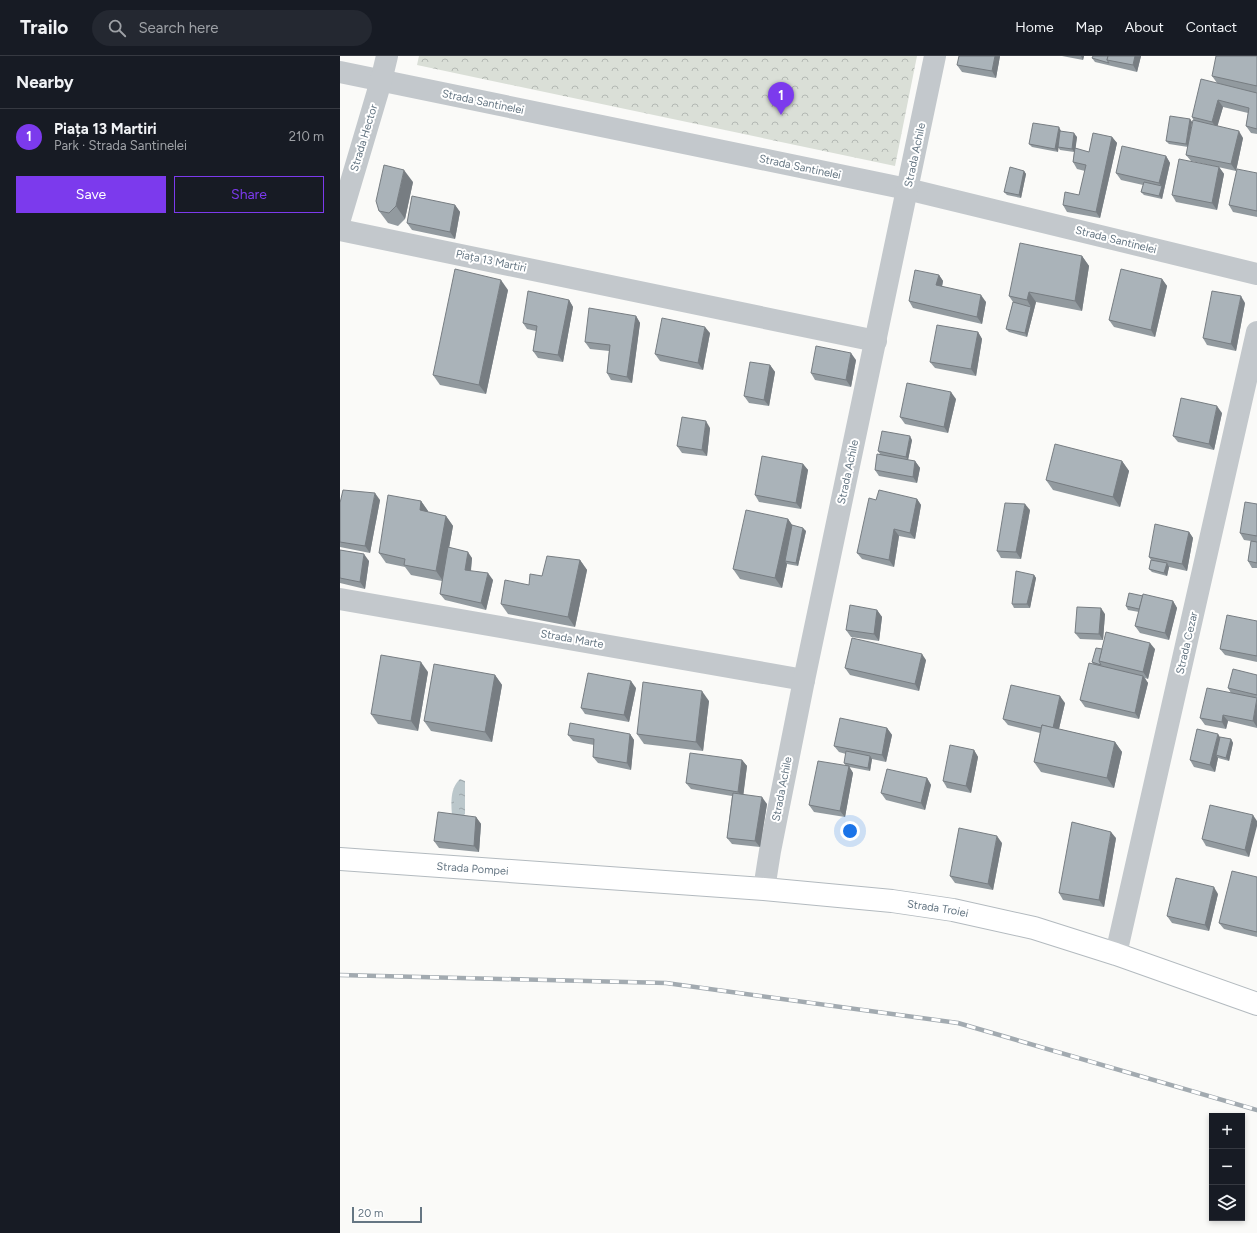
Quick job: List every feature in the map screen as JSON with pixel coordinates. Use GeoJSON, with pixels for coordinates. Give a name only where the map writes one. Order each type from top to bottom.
{"type":"FeatureCollection","features":[{"type":"Feature","properties":{"kind":"main road","name":"Strada Pompei"},"geometry":{"type":"LineString","coordinates":[[340,859],[606,878]]}},
{"type":"Feature","properties":{"kind":"main road","name":"Strada Troiei"},"geometry":{"type":"LineString","coordinates":[[606,878],[764,889],[892,901],[953,910],[1034,928],[1116,954],[1257,1004]]}},
{"type":"Feature","properties":{"kind":"street","name":"Strada Hector"},"geometry":{"type":"LineString","coordinates":[[340,219],[387,56]]}},
{"type":"Feature","properties":{"kind":"street","name":"Strada Achile"},"geometry":{"type":"LineString","coordinates":[[764,889],[770,851],[804,680],[936,56]]}},
{"type":"Feature","properties":{"kind":"street","name":"Strada Santinelei"},"geometry":{"type":"LineString","coordinates":[[340,72],[907,189],[1257,274]]}},
{"type":"Feature","properties":{"kind":"street","name":"Piața 13 Martiri"},"geometry":{"type":"LineString","coordinates":[[340,230],[876,341]]}},
{"type":"Feature","properties":{"kind":"street","name":"Strada Cezar"},"geometry":{"type":"LineString","coordinates":[[1116,954],[1257,332]]}},
{"type":"Feature","properties":{"kind":"street","name":"Strada Marte"},"geometry":{"type":"LineString","coordinates":[[340,598],[804,680]]}},
{"type":"Feature","properties":{"kind":"green space"},"geometry":{"type":"Polygon","coordinates":[[[419,56],[917,56],[895,166],[417,65],[419,56]]]}},
{"type":"Feature","properties":{"kind":"water"},"geometry":{"type":"Polygon","coordinates":[[[460,779],[465,781],[465,814],[462,817],[452,815],[451,801],[454,787],[460,779]]]}},
{"type":"Feature","properties":{"kind":"building"},"geometry":{"type":"Polygon","coordinates":[[[959,56],[995,56],[992,71],[957,65],[959,56]]]}},
{"type":"Feature","properties":{"kind":"building"},"geometry":{"type":"Polygon","coordinates":[[[1093,56],[1108,56],[1107,60],[1109,63],[1092,58],[1093,56]]]}},
{"type":"Feature","properties":{"kind":"building"},"geometry":{"type":"Polygon","coordinates":[[[1108,56],[1135,56],[1133,65],[1107,60],[1108,56]]]}},
{"type":"Feature","properties":{"kind":"building"},"geometry":{"type":"Polygon","coordinates":[[[1216,56],[1257,56],[1257,86],[1212,76],[1216,56]]]}},
{"type":"Feature","properties":{"kind":"building"},"geometry":{"type":"Polygon","coordinates":[[[1201,79],[1257,93],[1257,129],[1246,126],[1249,108],[1218,100],[1212,122],[1192,117],[1201,79]]]}},
{"type":"Feature","properties":{"kind":"building"},"geometry":{"type":"Polygon","coordinates":[[[1170,116],[1190,119],[1186,144],[1166,141],[1170,116]]]}},
{"type":"Feature","properties":{"kind":"building"},"geometry":{"type":"Polygon","coordinates":[[[1193,120],[1239,131],[1231,164],[1186,155],[1193,120]]]}},
{"type":"Feature","properties":{"kind":"building"},"geometry":{"type":"Polygon","coordinates":[[[1033,123],[1059,127],[1055,149],[1029,144],[1033,123]]]}},
{"type":"Feature","properties":{"kind":"building"},"geometry":{"type":"Polygon","coordinates":[[[1060,131],[1074,133],[1072,149],[1058,147],[1060,131]]]}},
{"type":"Feature","properties":{"kind":"building"},"geometry":{"type":"Polygon","coordinates":[[[1093,133],[1112,137],[1096,212],[1063,205],[1065,192],[1079,195],[1086,165],[1073,162],[1075,148],[1089,152],[1093,133]]]}},
{"type":"Feature","properties":{"kind":"building"},"geometry":{"type":"Polygon","coordinates":[[[1122,146],[1166,156],[1159,183],[1116,173],[1122,146]]]}},
{"type":"Feature","properties":{"kind":"building"},"geometry":{"type":"Polygon","coordinates":[[[1179,159],[1219,167],[1212,203],[1172,195],[1179,159]]]}},
{"type":"Feature","properties":{"kind":"building"},"geometry":{"type":"Polygon","coordinates":[[[384,165],[404,170],[396,206],[389,213],[379,211],[376,201],[384,165]]]}},
{"type":"Feature","properties":{"kind":"building"},"geometry":{"type":"Polygon","coordinates":[[[1010,167],[1024,171],[1019,195],[1004,192],[1010,167]]]}},
{"type":"Feature","properties":{"kind":"building"},"geometry":{"type":"Polygon","coordinates":[[[1237,169],[1257,173],[1257,211],[1229,205],[1237,169]]]}},
{"type":"Feature","properties":{"kind":"building"},"geometry":{"type":"Polygon","coordinates":[[[1144,182],[1162,186],[1159,196],[1141,192],[1144,182]]]}},
{"type":"Feature","properties":{"kind":"building"},"geometry":{"type":"Polygon","coordinates":[[[412,196],[455,205],[450,232],[407,223],[412,196]]]}},
{"type":"Feature","properties":{"kind":"building"},"geometry":{"type":"Polygon","coordinates":[[[1020,243],[1082,256],[1075,301],[1029,292],[1027,300],[1009,296],[1020,243]]]}},
{"type":"Feature","properties":{"kind":"building"},"geometry":{"type":"Polygon","coordinates":[[[455,269],[501,280],[479,385],[433,375],[455,269]]]}},
{"type":"Feature","properties":{"kind":"building"},"geometry":{"type":"Polygon","coordinates":[[[1121,269],[1162,279],[1151,330],[1109,320],[1121,269]]]}},
{"type":"Feature","properties":{"kind":"building"},"geometry":{"type":"Polygon","coordinates":[[[915,270],[939,275],[936,285],[981,295],[977,317],[909,301],[915,270]]]}},
{"type":"Feature","properties":{"kind":"building"},"geometry":{"type":"Polygon","coordinates":[[[528,291],[569,300],[558,355],[533,351],[537,326],[523,323],[528,291]]]}},
{"type":"Feature","properties":{"kind":"building"},"geometry":{"type":"Polygon","coordinates":[[[1212,291],[1241,296],[1231,344],[1203,338],[1212,291]]]}},
{"type":"Feature","properties":{"kind":"building"},"geometry":{"type":"Polygon","coordinates":[[[1013,302],[1031,307],[1025,333],[1006,329],[1013,302]]]}},
{"type":"Feature","properties":{"kind":"building"},"geometry":{"type":"Polygon","coordinates":[[[589,308],[636,316],[627,377],[607,373],[610,345],[585,342],[589,308]]]}},
{"type":"Feature","properties":{"kind":"building"},"geometry":{"type":"Polygon","coordinates":[[[662,318],[705,327],[698,363],[655,354],[662,318]]]}},
{"type":"Feature","properties":{"kind":"building"},"geometry":{"type":"Polygon","coordinates":[[[937,325],[978,332],[971,369],[930,362],[937,325]]]}},
{"type":"Feature","properties":{"kind":"building"},"geometry":{"type":"Polygon","coordinates":[[[816,346],[851,353],[846,380],[811,373],[816,346]]]}},
{"type":"Feature","properties":{"kind":"building"},"geometry":{"type":"Polygon","coordinates":[[[750,362],[770,365],[764,400],[744,396],[750,362]]]}},
{"type":"Feature","properties":{"kind":"building"},"geometry":{"type":"Polygon","coordinates":[[[907,383],[951,392],[944,427],[900,417],[907,383]]]}},
{"type":"Feature","properties":{"kind":"building"},"geometry":{"type":"Polygon","coordinates":[[[1181,398],[1217,406],[1209,444],[1173,436],[1181,398]]]}},
{"type":"Feature","properties":{"kind":"building"},"geometry":{"type":"Polygon","coordinates":[[[682,417],[706,421],[702,450],[677,446],[682,417]]]}},
{"type":"Feature","properties":{"kind":"building"},"geometry":{"type":"Polygon","coordinates":[[[882,431],[910,436],[906,457],[878,451],[882,431]]]}},
{"type":"Feature","properties":{"kind":"building"},"geometry":{"type":"Polygon","coordinates":[[[1055,444],[1122,461],[1113,497],[1046,480],[1055,444]]]}},
{"type":"Feature","properties":{"kind":"building"},"geometry":{"type":"Polygon","coordinates":[[[877,454],[915,461],[913,477],[875,470],[877,454]]]}},
{"type":"Feature","properties":{"kind":"building"},"geometry":{"type":"Polygon","coordinates":[[[762,456],[803,464],[796,503],[755,495],[762,456]]]}},
{"type":"Feature","properties":{"kind":"building"},"geometry":{"type":"Polygon","coordinates":[[[343,490],[375,493],[365,546],[340,542],[340,503],[343,490]]]}},
{"type":"Feature","properties":{"kind":"building"},"geometry":{"type":"Polygon","coordinates":[[[879,490],[917,499],[910,533],[894,529],[889,560],[857,553],[869,498],[876,500],[879,490]]]}},
{"type":"Feature","properties":{"kind":"building"},"geometry":{"type":"Polygon","coordinates":[[[388,495],[421,501],[420,510],[446,516],[436,571],[404,565],[405,559],[379,553],[388,495]]]}},
{"type":"Feature","properties":{"kind":"building"},"geometry":{"type":"Polygon","coordinates":[[[1245,502],[1257,504],[1257,536],[1240,533],[1245,502]]]}},
{"type":"Feature","properties":{"kind":"building"},"geometry":{"type":"Polygon","coordinates":[[[1005,503],[1025,504],[1016,552],[997,551],[1005,503]]]}},
{"type":"Feature","properties":{"kind":"building"},"geometry":{"type":"Polygon","coordinates":[[[746,510],[788,519],[775,578],[733,569],[746,510]]]}},
{"type":"Feature","properties":{"kind":"building"},"geometry":{"type":"Polygon","coordinates":[[[1155,524],[1189,532],[1182,564],[1149,557],[1155,524]]]}},
{"type":"Feature","properties":{"kind":"building"},"geometry":{"type":"Polygon","coordinates":[[[792,525],[803,528],[796,563],[785,561],[792,525]]]}},
{"type":"Feature","properties":{"kind":"building"},"geometry":{"type":"Polygon","coordinates":[[[1251,541],[1257,542],[1257,563],[1248,561],[1251,541]]]}},
{"type":"Feature","properties":{"kind":"building"},"geometry":{"type":"Polygon","coordinates":[[[448,547],[468,552],[465,570],[488,573],[481,603],[440,594],[448,547]]]}},
{"type":"Feature","properties":{"kind":"building"},"geometry":{"type":"Polygon","coordinates":[[[340,550],[364,554],[360,582],[340,578],[340,550]]]}},
{"type":"Feature","properties":{"kind":"building"},"geometry":{"type":"Polygon","coordinates":[[[547,556],[580,560],[568,617],[501,604],[505,580],[529,585],[530,574],[542,576],[547,556]]]}},
{"type":"Feature","properties":{"kind":"building"},"geometry":{"type":"Polygon","coordinates":[[[1151,560],[1167,563],[1164,573],[1149,569],[1151,560]]]}},
{"type":"Feature","properties":{"kind":"building"},"geometry":{"type":"Polygon","coordinates":[[[1016,571],[1034,575],[1027,604],[1012,604],[1016,571]]]}},
{"type":"Feature","properties":{"kind":"building"},"geometry":{"type":"Polygon","coordinates":[[[1129,593],[1143,596],[1139,609],[1126,606],[1129,593]]]}},
{"type":"Feature","properties":{"kind":"building"},"geometry":{"type":"Polygon","coordinates":[[[1143,594],[1173,601],[1165,633],[1135,626],[1143,594]]]}},
{"type":"Feature","properties":{"kind":"building"},"geometry":{"type":"Polygon","coordinates":[[[850,605],[877,610],[874,634],[846,630],[850,605]]]}},
{"type":"Feature","properties":{"kind":"building"},"geometry":{"type":"Polygon","coordinates":[[[1077,607],[1101,608],[1099,634],[1075,633],[1077,607]]]}},
{"type":"Feature","properties":{"kind":"building"},"geometry":{"type":"Polygon","coordinates":[[[1227,615],[1257,621],[1257,656],[1220,649],[1227,615]]]}},
{"type":"Feature","properties":{"kind":"building"},"geometry":{"type":"Polygon","coordinates":[[[1106,632],[1150,643],[1143,672],[1099,661],[1106,632]]]}},
{"type":"Feature","properties":{"kind":"building"},"geometry":{"type":"Polygon","coordinates":[[[852,638],[922,654],[915,684],[845,668],[852,638]]]}},
{"type":"Feature","properties":{"kind":"building"},"geometry":{"type":"Polygon","coordinates":[[[1096,648],[1102,649],[1099,661],[1101,665],[1092,662],[1096,648]]]}},
{"type":"Feature","properties":{"kind":"building"},"geometry":{"type":"Polygon","coordinates":[[[381,655],[421,662],[411,721],[371,714],[381,655]]]}},
{"type":"Feature","properties":{"kind":"building"},"geometry":{"type":"Polygon","coordinates":[[[1089,663],[1143,676],[1135,713],[1080,700],[1089,663]]]}},
{"type":"Feature","properties":{"kind":"building"},"geometry":{"type":"Polygon","coordinates":[[[434,664],[495,675],[485,732],[424,721],[434,664]]]}},
{"type":"Feature","properties":{"kind":"building"},"geometry":{"type":"Polygon","coordinates":[[[1233,669],[1257,675],[1257,695],[1228,688],[1233,669]]]}},
{"type":"Feature","properties":{"kind":"building"},"geometry":{"type":"Polygon","coordinates":[[[588,673],[631,681],[624,715],[581,708],[588,673]]]}},
{"type":"Feature","properties":{"kind":"building"},"geometry":{"type":"Polygon","coordinates":[[[643,682],[702,691],[696,742],[637,734],[643,682]]]}},
{"type":"Feature","properties":{"kind":"building"},"geometry":{"type":"Polygon","coordinates":[[[1011,685],[1060,696],[1053,728],[1042,725],[1041,728],[1003,719],[1011,685]]]}},
{"type":"Feature","properties":{"kind":"building"},"geometry":{"type":"Polygon","coordinates":[[[1207,688],[1257,698],[1253,721],[1223,715],[1222,722],[1200,718],[1207,688]]]}},
{"type":"Feature","properties":{"kind":"building"},"geometry":{"type":"Polygon","coordinates":[[[840,718],[887,728],[882,755],[834,746],[840,718]]]}},
{"type":"Feature","properties":{"kind":"building"},"geometry":{"type":"Polygon","coordinates":[[[570,723],[630,734],[627,763],[593,757],[594,739],[568,735],[570,723]]]}},
{"type":"Feature","properties":{"kind":"building"},"geometry":{"type":"Polygon","coordinates":[[[1042,725],[1115,742],[1107,778],[1034,762],[1042,725]]]}},
{"type":"Feature","properties":{"kind":"building"},"geometry":{"type":"Polygon","coordinates":[[[1197,729],[1218,734],[1210,765],[1190,760],[1197,729]]]}},
{"type":"Feature","properties":{"kind":"building"},"geometry":{"type":"Polygon","coordinates":[[[1220,737],[1231,739],[1226,758],[1216,755],[1220,737]]]}},
{"type":"Feature","properties":{"kind":"building"},"geometry":{"type":"Polygon","coordinates":[[[950,745],[974,750],[966,786],[943,781],[950,745]]]}},
{"type":"Feature","properties":{"kind":"building"},"geometry":{"type":"Polygon","coordinates":[[[846,751],[870,756],[868,768],[844,763],[846,751]]]}},
{"type":"Feature","properties":{"kind":"building"},"geometry":{"type":"Polygon","coordinates":[[[690,753],[742,760],[738,792],[686,783],[690,753]]]}},
{"type":"Feature","properties":{"kind":"building"},"geometry":{"type":"Polygon","coordinates":[[[818,761],[849,766],[840,811],[809,805],[818,761]]]}},
{"type":"Feature","properties":{"kind":"building"},"geometry":{"type":"Polygon","coordinates":[[[887,769],[927,778],[921,803],[881,793],[887,769]]]}},
{"type":"Feature","properties":{"kind":"building"},"geometry":{"type":"Polygon","coordinates":[[[733,793],[762,797],[755,841],[727,838],[733,793]]]}},
{"type":"Feature","properties":{"kind":"building"},"geometry":{"type":"Polygon","coordinates":[[[1210,805],[1253,815],[1245,850],[1202,839],[1210,805]]]}},
{"type":"Feature","properties":{"kind":"building"},"geometry":{"type":"Polygon","coordinates":[[[438,812],[476,817],[474,846],[434,841],[438,812]]]}},
{"type":"Feature","properties":{"kind":"building"},"geometry":{"type":"Polygon","coordinates":[[[1072,822],[1111,832],[1099,900],[1059,893],[1072,822]]]}},
{"type":"Feature","properties":{"kind":"building"},"geometry":{"type":"Polygon","coordinates":[[[959,828],[997,836],[988,884],[950,876],[959,828]]]}},
{"type":"Feature","properties":{"kind":"building"},"geometry":{"type":"Polygon","coordinates":[[[1232,871],[1257,877],[1257,932],[1219,923],[1232,871]]]}},
{"type":"Feature","properties":{"kind":"building"},"geometry":{"type":"Polygon","coordinates":[[[1176,878],[1214,887],[1205,925],[1167,916],[1176,878]]]}},
{"type":"Feature","properties":{"kind":"railway"},"geometry":{"type":"LineString","coordinates":[[340,975],[666,983],[958,1023],[1257,1110]]}},
{"type":"Feature","properties":{"kind":"place","name":"Piața 13 Martiri"},"geometry":{"type":"Point","coordinates":[781,115]}}]}
